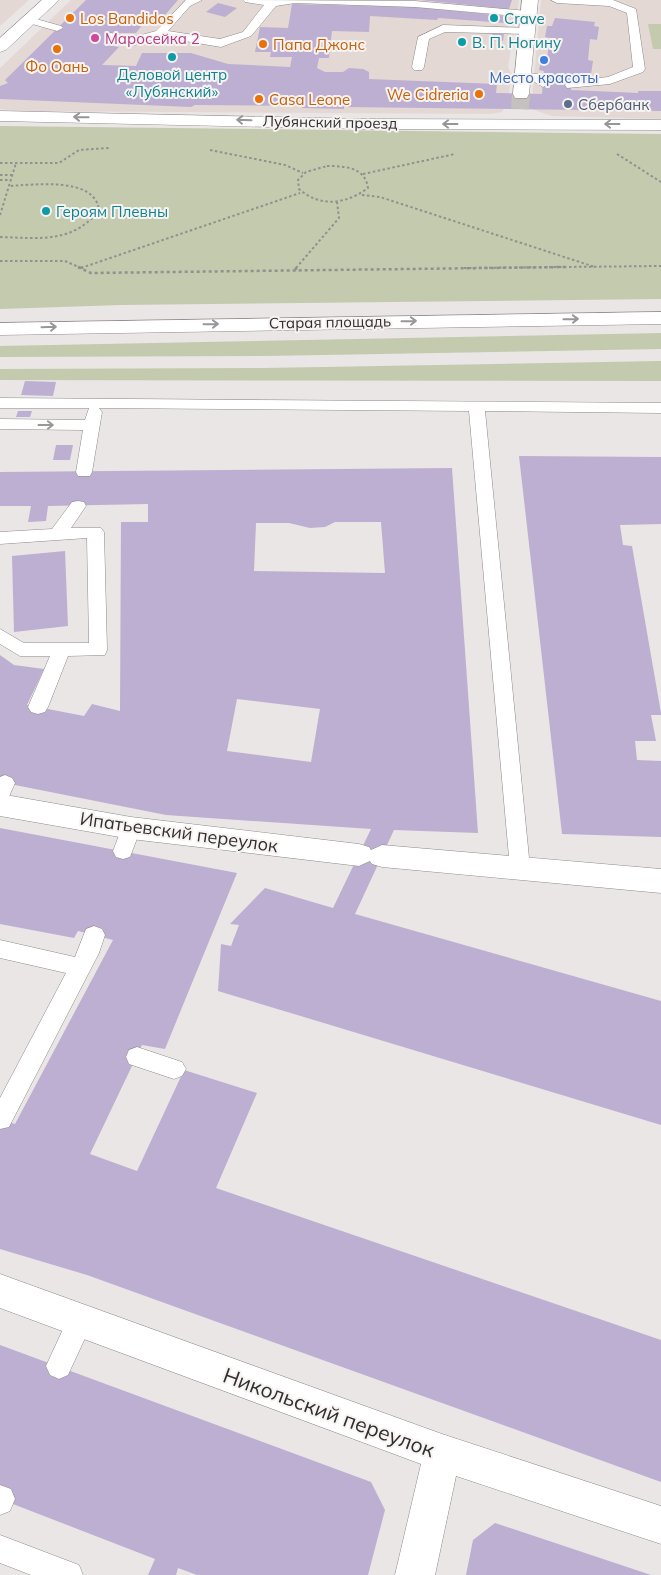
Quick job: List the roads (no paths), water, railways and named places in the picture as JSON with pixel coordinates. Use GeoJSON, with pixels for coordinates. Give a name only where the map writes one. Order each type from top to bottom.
{"type":"FeatureCollection","features":[{"type":"Feature","properties":{"kind":"main road"},"geometry":{"type":"LineString","coordinates":[[0,47],[51,0]]}},
{"type":"Feature","properties":{"kind":"main road"},"geometry":{"type":"LineString","coordinates":[[520,109],[529,7]]}},
{"type":"Feature","properties":{"kind":"main road","name":"Лубянский проезд"},"geometry":{"type":"LineString","coordinates":[[2,116],[363,124],[520,109],[661,125]]}},
{"type":"Feature","properties":{"kind":"main road","name":"Старая площадь"},"geometry":{"type":"LineString","coordinates":[[0,329],[88,326],[661,318]]}},
{"type":"Feature","properties":{"kind":"main road","name":"Ипатьевский переулок"},"geometry":{"type":"LineString","coordinates":[[2,794],[127,840],[371,855],[661,881]]}},
{"type":"Feature","properties":{"kind":"main road","name":"Никольский переулок"},"geometry":{"type":"LineString","coordinates":[[0,1291],[442,1453],[661,1525]]}},
{"type":"Feature","properties":{"kind":"main road"},"geometry":{"type":"LineString","coordinates":[[415,1575],[442,1453]]}},
{"type":"Feature","properties":{"kind":"lane"},"geometry":{"type":"LineString","coordinates":[[160,34],[186,4],[196,0]]}},
{"type":"Feature","properties":{"kind":"lane"},"geometry":{"type":"LineString","coordinates":[[249,0],[272,3],[295,0],[529,7]]}},
{"type":"Feature","properties":{"kind":"lane"},"geometry":{"type":"LineString","coordinates":[[557,0],[612,3],[632,11],[639,69],[610,80],[571,85]]}},
{"type":"Feature","properties":{"kind":"lane"},"geometry":{"type":"LineString","coordinates":[[110,37],[135,41],[160,34],[221,43],[247,34],[272,3]]}},
{"type":"Feature","properties":{"kind":"lane"},"geometry":{"type":"LineString","coordinates":[[28,20],[44,26],[57,28]]}},
{"type":"Feature","properties":{"kind":"lane"},"geometry":{"type":"LineString","coordinates":[[418,67],[424,37],[443,28],[527,31]]}},
{"type":"Feature","properties":{"kind":"lane"},"geometry":{"type":"LineString","coordinates":[[522,77],[536,78],[543,83]]}},
{"type":"Feature","properties":{"kind":"lane"},"geometry":{"type":"LineString","coordinates":[[0,403],[661,408]]}},
{"type":"Feature","properties":{"kind":"lane"},"geometry":{"type":"LineString","coordinates":[[84,472],[96,404]]}},
{"type":"Feature","properties":{"kind":"lane"},"geometry":{"type":"LineString","coordinates":[[477,408],[520,868]]}},
{"type":"Feature","properties":{"kind":"lane"},"geometry":{"type":"LineString","coordinates":[[0,424],[92,425]]}},
{"type":"Feature","properties":{"kind":"lane"},"geometry":{"type":"LineString","coordinates":[[57,535],[78,506]]}},
{"type":"Feature","properties":{"kind":"lane"},"geometry":{"type":"LineString","coordinates":[[0,538],[95,532],[98,650],[20,649],[0,635]]}},
{"type":"Feature","properties":{"kind":"lane"},"geometry":{"type":"LineString","coordinates":[[38,707],[62,649]]}},
{"type":"Feature","properties":{"kind":"lane"},"geometry":{"type":"LineString","coordinates":[[1,1119],[8,1089],[55,1032],[94,935]]}},
{"type":"Feature","properties":{"kind":"lane"},"geometry":{"type":"LineString","coordinates":[[3,955],[80,968]]}},
{"type":"Feature","properties":{"kind":"lane"},"geometry":{"type":"LineString","coordinates":[[137,1057],[174,1069]]}},
{"type":"Feature","properties":{"kind":"lane"},"geometry":{"type":"LineString","coordinates":[[59,1366],[80,1321]]}},
{"type":"Feature","properties":{"kind":"lane"},"geometry":{"type":"LineString","coordinates":[[0,1549],[69,1575]]}},
{"type":"Feature","properties":{"kind":"tunnel"},"geometry":{"type":"LineString","coordinates":[[520,109],[521,94]]}},
{"type":"Feature","properties":{"kind":"place","name":"Los Bandidos"},"geometry":{"type":"Point","coordinates":[70,18]}},
{"type":"Feature","properties":{"kind":"place","name":"Crave"},"geometry":{"type":"Point","coordinates":[494,18]}},
{"type":"Feature","properties":{"kind":"place","name":"Маросейка 2"},"geometry":{"type":"Point","coordinates":[95,38]}},
{"type":"Feature","properties":{"kind":"place","name":"В. П. Ногину"},"geometry":{"type":"Point","coordinates":[462,42]}},
{"type":"Feature","properties":{"kind":"place","name":"Папа Джонс"},"geometry":{"type":"Point","coordinates":[263,44]}},
{"type":"Feature","properties":{"kind":"place","name":"Фо Оань"},"geometry":{"type":"Point","coordinates":[57,49]}},
{"type":"Feature","properties":{"kind":"place","name":"Деловой центр «Лубянский»"},"geometry":{"type":"Point","coordinates":[172,57]}},
{"type":"Feature","properties":{"kind":"place","name":"Место красоты"},"geometry":{"type":"Point","coordinates":[544,60]}},
{"type":"Feature","properties":{"kind":"place","name":"We Cidreria"},"geometry":{"type":"Point","coordinates":[479,94]}},
{"type":"Feature","properties":{"kind":"place","name":"Casa Leone"},"geometry":{"type":"Point","coordinates":[259,99]}},
{"type":"Feature","properties":{"kind":"place","name":"Сбербанк"},"geometry":{"type":"Point","coordinates":[568,104]}},
{"type":"Feature","properties":{"kind":"place","name":"Героям Плевны"},"geometry":{"type":"Point","coordinates":[46,211]}}]}
